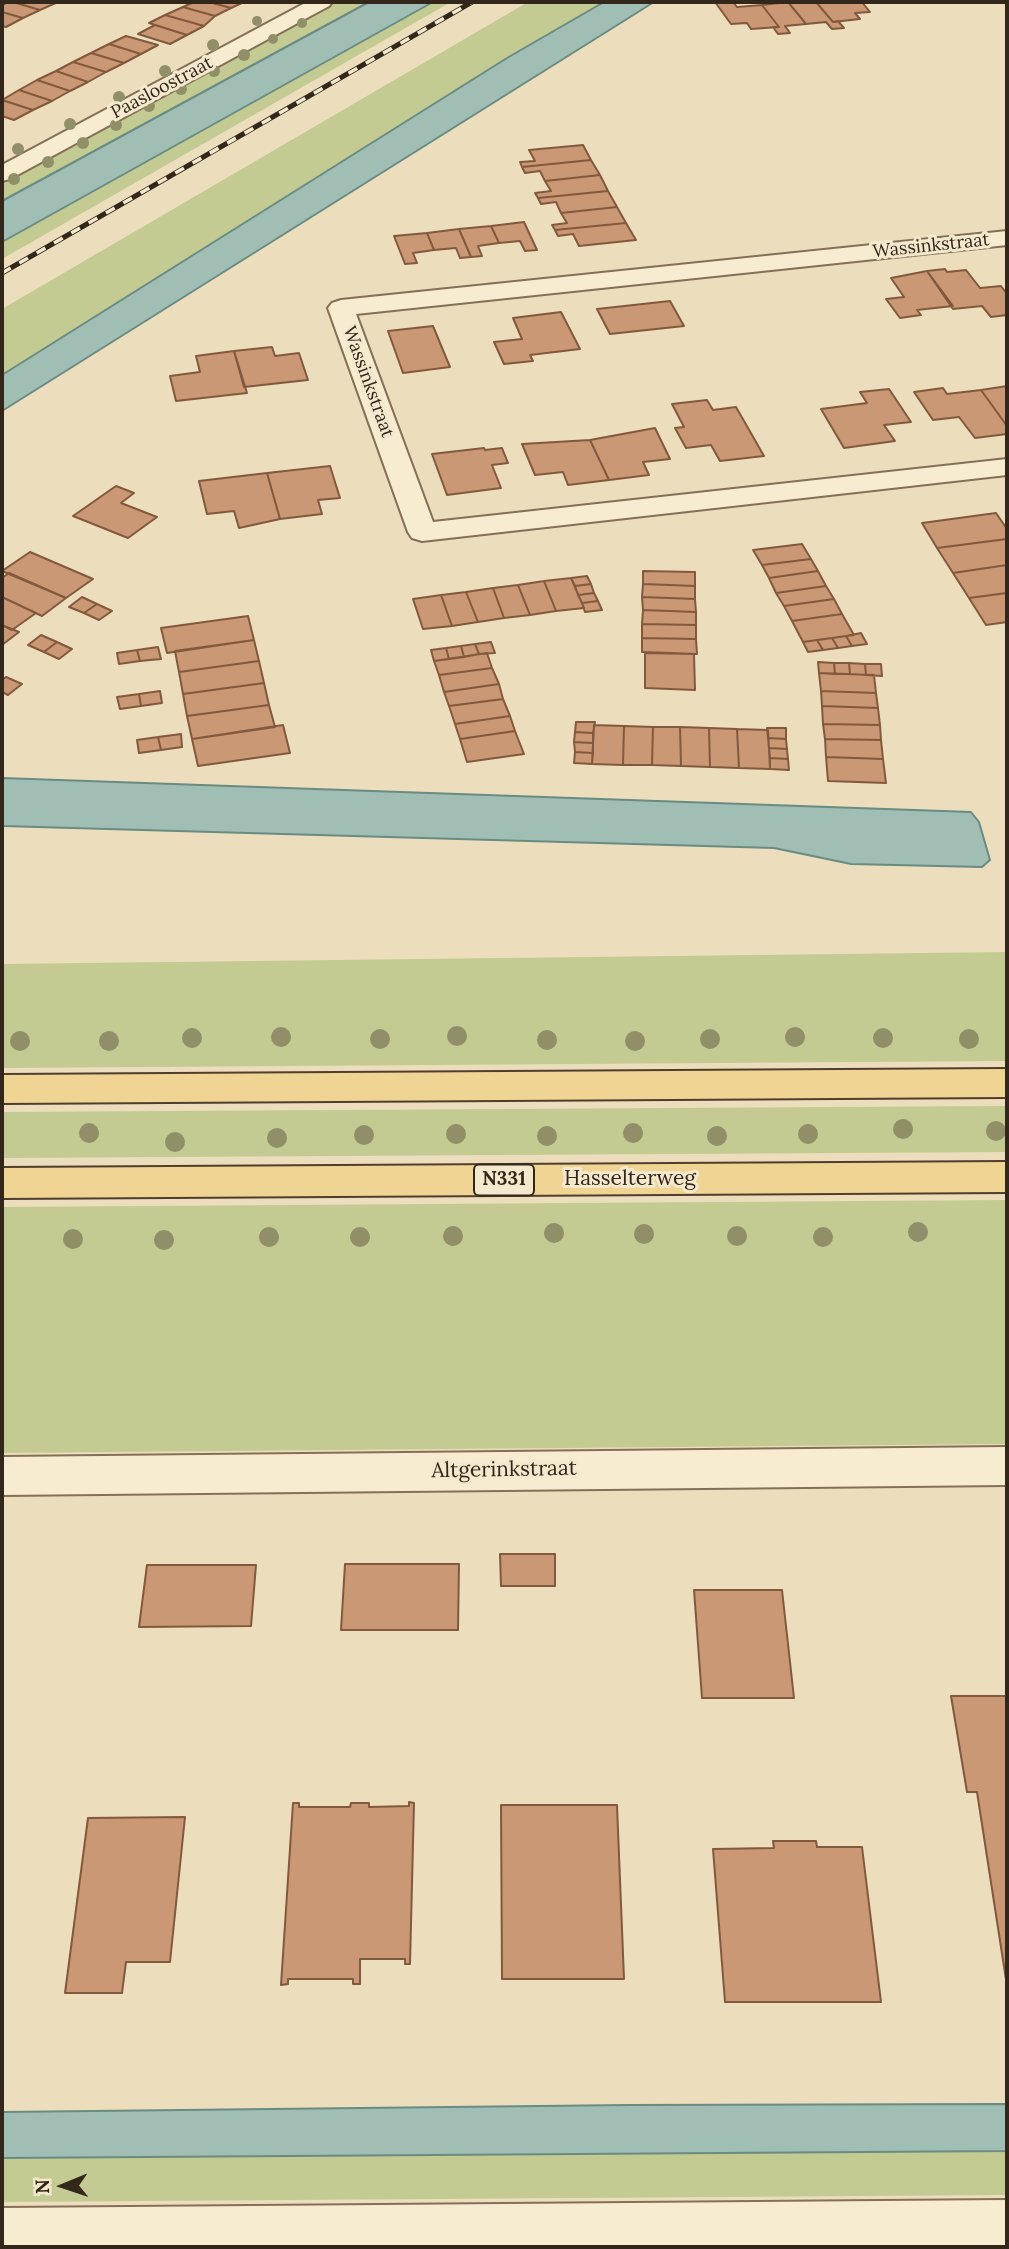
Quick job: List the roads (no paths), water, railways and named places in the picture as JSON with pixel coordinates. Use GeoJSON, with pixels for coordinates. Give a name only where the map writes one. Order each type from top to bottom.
{"type":"FeatureCollection","features":[{"type":"Feature","properties":{"kind":"main road"},"geometry":{"type":"LineString","coordinates":[[2,1090],[1007,1083]]}},
{"type":"Feature","properties":{"kind":"main road","name":"Hasselterweg"},"geometry":{"type":"LineString","coordinates":[[2,1184],[1007,1177]]}},
{"type":"Feature","properties":{"kind":"street","name":"Paasloostraat"},"geometry":{"type":"LineString","coordinates":[[2,174],[322,2]]}},
{"type":"Feature","properties":{"kind":"street","name":"Wassinkstraat"},"geometry":{"type":"LineString","coordinates":[[1007,238],[341,308],[422,532],[1007,467]]}},
{"type":"Feature","properties":{"kind":"street","name":"Altgerinkstraat"},"geometry":{"type":"LineString","coordinates":[[2,1476],[1007,1466]]}},
{"type":"Feature","properties":{"kind":"street"},"geometry":{"type":"LineString","coordinates":[[2,2236],[1007,2228]]}},
{"type":"Feature","properties":{"kind":"water"},"geometry":{"type":"Polygon","coordinates":[[[369,2],[433,2],[2,242],[2,201],[369,2]]]}},
{"type":"Feature","properties":{"kind":"water"},"geometry":{"type":"Polygon","coordinates":[[[604,2],[654,2],[2,411],[2,375],[507,58],[604,2]]]}},
{"type":"Feature","properties":{"kind":"water"},"geometry":{"type":"Polygon","coordinates":[[[2,778],[971,812],[979,822],[990,860],[982,867],[851,864],[774,848],[2,826],[2,778]]]}},
{"type":"Feature","properties":{"kind":"water"},"geometry":{"type":"Polygon","coordinates":[[[1007,2104],[1007,2151],[2,2158],[2,2112],[1007,2104]]]}},
{"type":"Feature","properties":{"kind":"railway"},"geometry":{"type":"LineString","coordinates":[[2,273],[472,2]]}}]}
